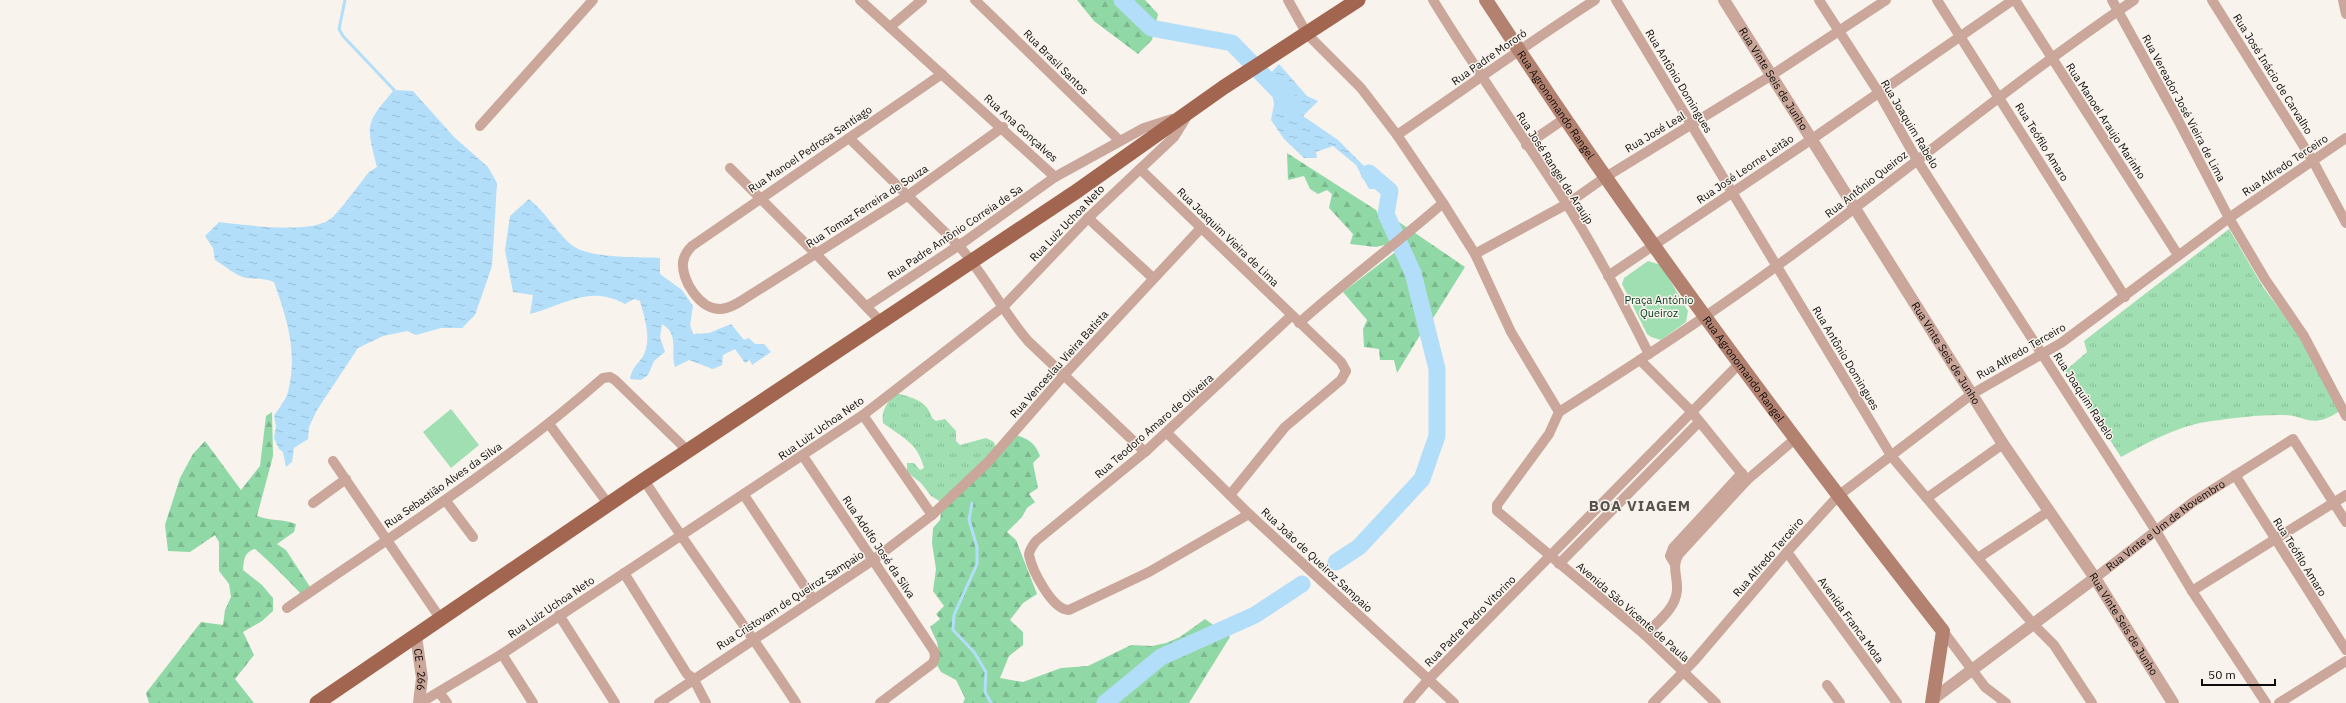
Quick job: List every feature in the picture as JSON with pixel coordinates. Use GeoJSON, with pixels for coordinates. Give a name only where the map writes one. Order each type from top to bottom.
{"type":"FeatureCollection","features":[{"type":"Feature","properties":{"kind":"main road"},"geometry":{"type":"LineString","coordinates":[[317,703],[644,480],[1188,115],[1224,87],[1358,0]]}},
{"type":"Feature","properties":{"kind":"main road","name":"Rua Agronomando Rangel"},"geometry":{"type":"LineString","coordinates":[[1486,0],[1604,178],[1654,244],[1704,316],[1795,439],[1943,631]]}},
{"type":"Feature","properties":{"kind":"main road"},"geometry":{"type":"LineString","coordinates":[[1930,702],[1943,631]]}},
{"type":"Feature","properties":{"kind":"street"},"geometry":{"type":"LineString","coordinates":[[480,126],[593,0]]}},
{"type":"Feature","properties":{"kind":"street","name":"Rua Ana Gonçalves"},"geometry":{"type":"LineString","coordinates":[[860,0],[1003,127],[1055,177],[1144,128],[1188,115]]}},
{"type":"Feature","properties":{"kind":"street"},"geometry":{"type":"LineString","coordinates":[[890,27],[922,0]]}},
{"type":"Feature","properties":{"kind":"street","name":"Rua Brasil Santos"},"geometry":{"type":"LineString","coordinates":[[975,0],[1120,141]]}},
{"type":"Feature","properties":{"kind":"street"},"geometry":{"type":"LineString","coordinates":[[1288,0],[1307,34],[1361,88],[1397,135],[1443,203],[1474,254],[1511,332],[1559,412],[1550,434],[1496,508],[1550,557]]}},
{"type":"Feature","properties":{"kind":"street","name":"Rua José Rangel de Araujp"},"geometry":{"type":"LineString","coordinates":[[1433,0],[1481,78],[1567,204],[1608,276],[1644,357],[1691,411],[1744,476]]}},
{"type":"Feature","properties":{"kind":"street","name":"Rua Padre Mororó"},"geometry":{"type":"LineString","coordinates":[[1397,135],[1481,78],[1518,49],[1595,0]]}},
{"type":"Feature","properties":{"kind":"street","name":"Rua Antônio Domingues"},"geometry":{"type":"LineString","coordinates":[[1616,0],[1731,193],[1892,457],[2034,625],[2054,645],[2092,703]]}},
{"type":"Feature","properties":{"kind":"street","name":"Rua Vinte Seis de Junho"},"geometry":{"type":"LineString","coordinates":[[1724,0],[2003,444],[2050,511],[2094,578],[2173,703]]}},
{"type":"Feature","properties":{"kind":"street","name":"Rua Joaquim Rabelo"},"geometry":{"type":"LineString","coordinates":[[1819,0],[1879,93],[1916,160],[2156,531],[2192,591],[2266,703]]}},
{"type":"Feature","properties":{"kind":"street","name":"Rua José Leal"},"geometry":{"type":"LineString","coordinates":[[1474,254],[1567,204],[1604,178],[1772,75],[1838,30],[1886,0]]}},
{"type":"Feature","properties":{"kind":"street","name":"Rua Teófilo Amaro"},"geometry":{"type":"LineString","coordinates":[[1937,0],[2125,297]]}},
{"type":"Feature","properties":{"kind":"street","name":"Rua José Leorne Leitão"},"geometry":{"type":"LineString","coordinates":[[1608,276],[1812,139],[2014,0]]}},
{"type":"Feature","properties":{"kind":"street","name":"Rua Manoel Araujo Marinho"},"geometry":{"type":"LineString","coordinates":[[2014,0],[2178,255]]}},
{"type":"Feature","properties":{"kind":"street","name":"Rua Vereador José Vieira de Lima"},"geometry":{"type":"LineString","coordinates":[[2112,0],[2229,218],[2304,336],[2346,416]]}},
{"type":"Feature","properties":{"kind":"street","name":"Rua Antônio Queiroz"},"geometry":{"type":"LineString","coordinates":[[1559,412],[1644,357],[1776,266],[1855,208],[2051,58],[2134,0]]}},
{"type":"Feature","properties":{"kind":"street","name":"Rua José Inácio de Carvalho"},"geometry":{"type":"LineString","coordinates":[[2212,0],[2313,161],[2346,223]]}},
{"type":"Feature","properties":{"kind":"street"},"geometry":{"type":"LineString","coordinates":[[2343,0],[2346,14]]}},
{"type":"Feature","properties":{"kind":"street","name":"Rua Manoel Pedrosa Santiago"},"geometry":{"type":"LineString","coordinates":[[692,246],[942,74]]}},
{"type":"Feature","properties":{"kind":"street","name":"Rua Luiz Uchoa Neto"},"geometry":{"type":"LineString","coordinates":[[419,703],[502,654],[863,415],[1004,306],[1088,218],[1174,138],[1188,115]]}},
{"type":"Feature","properties":{"kind":"street"},"geometry":{"type":"LineString","coordinates":[[1526,145],[1564,119]]}},
{"type":"Feature","properties":{"kind":"street","name":"Rua Tomaz Ferreira de Souza"},"geometry":{"type":"LineString","coordinates":[[692,246],[684,256],[683,268],[688,284],[700,299],[709,306],[720,309],[741,301],[907,196],[1003,127]]}},
{"type":"Feature","properties":{"kind":"street"},"geometry":{"type":"LineString","coordinates":[[849,138],[959,246],[972,261],[1004,306],[1013,323],[1028,341],[1145,452]]}},
{"type":"Feature","properties":{"kind":"street","name":"Rua Alfredo Terceiro"},"geometry":{"type":"LineString","coordinates":[[1653,703],[1838,496],[1892,457],[1972,394],[2043,355],[2125,297],[2178,255],[2229,218],[2346,138]]}},
{"type":"Feature","properties":{"kind":"street"},"geometry":{"type":"LineString","coordinates":[[730,168],[867,306],[880,321]]}},
{"type":"Feature","properties":{"kind":"street","name":"Rua Joaquim Vieira de Lima"},"geometry":{"type":"LineString","coordinates":[[1140,169],[1345,367],[1345,376],[1285,427],[1230,495]]}},
{"type":"Feature","properties":{"kind":"street","name":"Rua Padre Antônio Correia de Sa"},"geometry":{"type":"LineString","coordinates":[[867,306],[959,246],[1055,177]]}},
{"type":"Feature","properties":{"kind":"street"},"geometry":{"type":"LineString","coordinates":[[1299,323],[1337,289],[1389,250],[1443,203]]}},
{"type":"Feature","properties":{"kind":"street"},"geometry":{"type":"LineString","coordinates":[[1088,218],[1153,278]]}},
{"type":"Feature","properties":{"kind":"street","name":"Rua Venceslau Vieira Batista"},"geometry":{"type":"LineString","coordinates":[[932,515],[988,462],[1064,375],[1201,228]]}},
{"type":"Feature","properties":{"kind":"street","name":"Rua Teodoro Amaro de Oliveira"},"geometry":{"type":"LineString","coordinates":[[1250,514],[1149,572],[1069,610],[1061,609],[1054,604],[1038,577],[1029,555],[1030,550],[1036,541],[1145,452],[1291,316]]}},
{"type":"Feature","properties":{"kind":"street","name":"Rua Padre Pedro Vitorino"},"geometry":{"type":"LineString","coordinates":[[1408,703],[1428,680],[1550,557],[1691,411],[1739,364]]}},
{"type":"Feature","properties":{"kind":"street","name":"Rua Sebastião Alves da Silva"},"geometry":{"type":"LineString","coordinates":[[287,608],[446,501],[549,424],[603,378],[608,377],[621,385],[688,451]]}},
{"type":"Feature","properties":{"kind":"street"},"geometry":{"type":"LineString","coordinates":[[863,415],[932,515]]}},
{"type":"Feature","properties":{"kind":"street"},"geometry":{"type":"LineString","coordinates":[[1559,564],[1699,422]]}},
{"type":"Feature","properties":{"kind":"street"},"geometry":{"type":"LineString","coordinates":[[549,424],[609,505]]}},
{"type":"Feature","properties":{"kind":"street","name":"Rua João de Queiroz Sampaio"},"geometry":{"type":"LineString","coordinates":[[1166,433],[1250,514],[1454,703]]}},
{"type":"Feature","properties":{"kind":"street"},"geometry":{"type":"LineString","coordinates":[[1645,636],[1675,602],[1677,591],[1675,564],[1680,554],[1744,476],[1795,439]]}},
{"type":"Feature","properties":{"kind":"street","name":"Rua Vinte e Um de Novembro"},"geometry":{"type":"LineString","coordinates":[[1930,702],[2034,625],[2193,502],[2294,439],[2334,503]]}},
{"type":"Feature","properties":{"kind":"street"},"geometry":{"type":"LineString","coordinates":[[1926,498],[2003,444]]}},
{"type":"Feature","properties":{"kind":"street","name":"Rua Adolfo José da Silva"},"geometry":{"type":"LineString","coordinates":[[803,456],[934,651],[935,657],[933,663],[880,703]]}},
{"type":"Feature","properties":{"kind":"street"},"geometry":{"type":"LineString","coordinates":[[333,461],[388,539],[440,618]]}},
{"type":"Feature","properties":{"kind":"street","name":"Rua Teófilo Amaro"},"geometry":{"type":"LineString","coordinates":[[2235,475],[2274,539],[2346,650]]}},
{"type":"Feature","properties":{"kind":"street"},"geometry":{"type":"LineString","coordinates":[[313,503],[346,479]]}},
{"type":"Feature","properties":{"kind":"street"},"geometry":{"type":"LineString","coordinates":[[644,480],[680,535],[754,638],[796,703]]}},
{"type":"Feature","properties":{"kind":"street"},"geometry":{"type":"LineString","coordinates":[[744,495],[813,599]]}},
{"type":"Feature","properties":{"kind":"street"},"geometry":{"type":"LineString","coordinates":[[2192,591],[2346,495]]}},
{"type":"Feature","properties":{"kind":"street"},"geometry":{"type":"LineString","coordinates":[[446,501],[473,537]]}},
{"type":"Feature","properties":{"kind":"street"},"geometry":{"type":"LineString","coordinates":[[2334,503],[2346,522]]}},
{"type":"Feature","properties":{"kind":"street"},"geometry":{"type":"LineString","coordinates":[[1978,558],[2050,511]]}},
{"type":"Feature","properties":{"kind":"street","name":"Rua Cristovam de Queiroz Sampaio"},"geometry":{"type":"LineString","coordinates":[[659,703],[693,678],[873,560],[932,515]]}},
{"type":"Feature","properties":{"kind":"street","name":"Avenida Franca Mota"},"geometry":{"type":"LineString","coordinates":[[1787,552],[1897,703]]}},
{"type":"Feature","properties":{"kind":"street","name":"Avenida São Vicente de Paula"},"geometry":{"type":"LineString","coordinates":[[1550,557],[1645,636],[1716,703]]}},
{"type":"Feature","properties":{"kind":"street"},"geometry":{"type":"LineString","coordinates":[[624,573],[687,674],[693,678],[706,703]]}},
{"type":"Feature","properties":{"kind":"street"},"geometry":{"type":"LineString","coordinates":[[559,615],[615,703]]}},
{"type":"Feature","properties":{"kind":"street","name":"Rua Agronomando Rangel"},"geometry":{"type":"LineString","coordinates":[[1943,631],[1985,687],[2006,703]]}},
{"type":"Feature","properties":{"kind":"street","name":"CE - 266"},"geometry":{"type":"LineString","coordinates":[[416,636],[422,678],[419,703]]}},
{"type":"Feature","properties":{"kind":"street"},"geometry":{"type":"LineString","coordinates":[[502,654],[533,703]]}},
{"type":"Feature","properties":{"kind":"street"},"geometry":{"type":"LineString","coordinates":[[2279,703],[2346,661]]}},
{"type":"Feature","properties":{"kind":"street"},"geometry":{"type":"LineString","coordinates":[[1827,685],[1840,703]]}},
{"type":"Feature","properties":{"kind":"street"},"geometry":{"type":"LineString","coordinates":[[439,692],[447,703]]}},
{"type":"Feature","properties":{"kind":"green space"},"geometry":{"type":"Polygon","coordinates":[[[1077,0],[1145,0],[1158,14],[1152,40],[1138,54],[1094,21],[1077,0]]]}},
{"type":"Feature","properties":{"kind":"green space"},"geometry":{"type":"Polygon","coordinates":[[[1287,153],[1376,210],[1393,243],[1376,247],[1350,244],[1353,234],[1329,208],[1332,194],[1327,190],[1318,194],[1310,189],[1304,176],[1288,180],[1287,153]]]}},
{"type":"Feature","properties":{"kind":"green space"},"geometry":{"type":"Polygon","coordinates":[[[1393,218],[1465,267],[1430,323],[1419,275],[1393,218]]]}},
{"type":"Feature","properties":{"kind":"green space"},"geometry":{"type":"Polygon","coordinates":[[[2229,229],[2263,287],[2301,338],[2340,411],[2329,417],[2314,421],[2289,415],[2271,415],[2200,423],[2176,430],[2121,457],[2065,371],[2087,352],[2084,341],[2229,229]]]}},
{"type":"Feature","properties":{"kind":"green space"},"geometry":{"type":"Polygon","coordinates":[[[1398,250],[1409,275],[1422,332],[1397,373],[1394,360],[1380,360],[1379,349],[1364,347],[1363,329],[1367,320],[1343,292],[1398,250]]]}},
{"type":"Feature","properties":{"kind":"green space","name":"Praça António Queiroz"},"geometry":{"type":"Polygon","coordinates":[[[1648,261],[1661,265],[1688,311],[1686,322],[1661,340],[1647,334],[1622,284],[1624,278],[1648,261]]]}},
{"type":"Feature","properties":{"kind":"green space"},"geometry":{"type":"Polygon","coordinates":[[[896,393],[914,398],[923,403],[930,412],[932,418],[936,421],[945,419],[956,431],[956,441],[960,445],[986,438],[994,442],[996,449],[941,502],[931,496],[921,483],[907,472],[907,463],[914,463],[920,470],[924,468],[921,459],[913,446],[883,423],[885,407],[896,393]]]}},
{"type":"Feature","properties":{"kind":"green space"},"geometry":{"type":"Polygon","coordinates":[[[451,409],[479,445],[451,468],[423,432],[451,409]]]}},
{"type":"Feature","properties":{"kind":"green space"},"geometry":{"type":"Polygon","coordinates":[[[272,412],[273,456],[257,516],[296,524],[294,532],[277,544],[286,550],[310,587],[301,594],[255,549],[251,550],[244,560],[243,570],[262,585],[273,598],[273,611],[262,621],[243,632],[254,655],[235,679],[254,703],[149,703],[146,693],[201,622],[223,625],[225,610],[231,597],[229,584],[219,571],[219,542],[215,535],[190,552],[168,551],[165,525],[180,478],[193,454],[205,441],[241,490],[260,466],[266,416],[272,412]]]}},
{"type":"Feature","properties":{"kind":"green space"},"geometry":{"type":"Polygon","coordinates":[[[1016,435],[1031,442],[1040,456],[1033,463],[1038,488],[1029,494],[1035,502],[1027,508],[1022,517],[1007,532],[1016,540],[1037,594],[1023,603],[1010,620],[1023,632],[1023,645],[1009,656],[1000,678],[1023,682],[1061,668],[1088,666],[1131,645],[1152,646],[1166,643],[1180,637],[1205,619],[1230,637],[1189,703],[963,703],[965,698],[956,680],[941,672],[936,663],[939,653],[937,642],[930,627],[940,619],[936,614],[944,606],[933,591],[936,569],[932,543],[933,528],[940,520],[941,513],[1016,435]]]}},
{"type":"Feature","properties":{"kind":"water"},"geometry":{"type":"Polygon","coordinates":[[[1279,64],[1307,96],[1318,101],[1303,116],[1338,140],[1391,193],[1389,214],[1380,189],[1369,189],[1356,165],[1333,146],[1316,152],[1317,158],[1304,158],[1284,139],[1271,120],[1274,104],[1272,94],[1287,88],[1269,75],[1279,64]]]}},
{"type":"Feature","properties":{"kind":"water"},"geometry":{"type":"Polygon","coordinates":[[[394,90],[413,91],[454,137],[488,167],[497,183],[492,266],[475,315],[462,328],[441,328],[416,335],[407,331],[383,336],[358,348],[317,410],[309,427],[308,439],[294,448],[292,462],[286,467],[283,452],[279,449],[274,438],[276,426],[274,416],[287,395],[292,363],[290,336],[274,282],[263,279],[246,278],[238,275],[215,260],[213,248],[205,236],[219,222],[292,228],[306,227],[329,220],[344,205],[369,172],[377,167],[371,142],[370,125],[378,110],[394,90]]]}},
{"type":"Feature","properties":{"kind":"water"},"geometry":{"type":"Polygon","coordinates":[[[529,199],[568,242],[576,248],[586,252],[611,256],[660,258],[660,274],[682,290],[693,306],[690,325],[693,334],[709,333],[731,324],[744,340],[749,338],[755,344],[764,344],[771,352],[752,365],[750,360],[745,363],[735,349],[723,355],[722,365],[713,369],[689,360],[675,367],[673,338],[668,328],[662,324],[660,337],[665,352],[654,361],[648,375],[641,380],[630,379],[633,370],[643,356],[647,346],[646,326],[640,301],[634,299],[625,304],[612,298],[589,296],[577,298],[530,314],[533,295],[513,292],[505,250],[510,216],[529,199]]]}},
{"type":"Feature","properties":{"kind":"waterway"},"geometry":{"type":"LineString","coordinates":[[345,0],[339,29],[343,36],[394,90]]}},
{"type":"Feature","properties":{"kind":"waterway"},"geometry":{"type":"LineString","coordinates":[[1122,0],[1151,28],[1232,43],[1295,108]]}},
{"type":"Feature","properties":{"kind":"waterway"},"geometry":{"type":"LineString","coordinates":[[1336,562],[1359,547],[1422,479],[1437,436],[1437,369],[1413,273],[1386,214],[1390,191],[1369,173]]}},
{"type":"Feature","properties":{"kind":"waterway"},"geometry":{"type":"LineString","coordinates":[[972,503],[969,520],[977,547],[977,564],[954,615],[953,630],[974,652],[986,672],[985,692],[991,703]]}},
{"type":"Feature","properties":{"kind":"waterway"},"geometry":{"type":"LineString","coordinates":[[1105,703],[1161,657],[1255,615],[1302,584]]}},
{"type":"Feature","properties":{"kind":"district","name":"BOA VIAGEM"},"geometry":{"type":"Point","coordinates":[1640,505]}}]}
